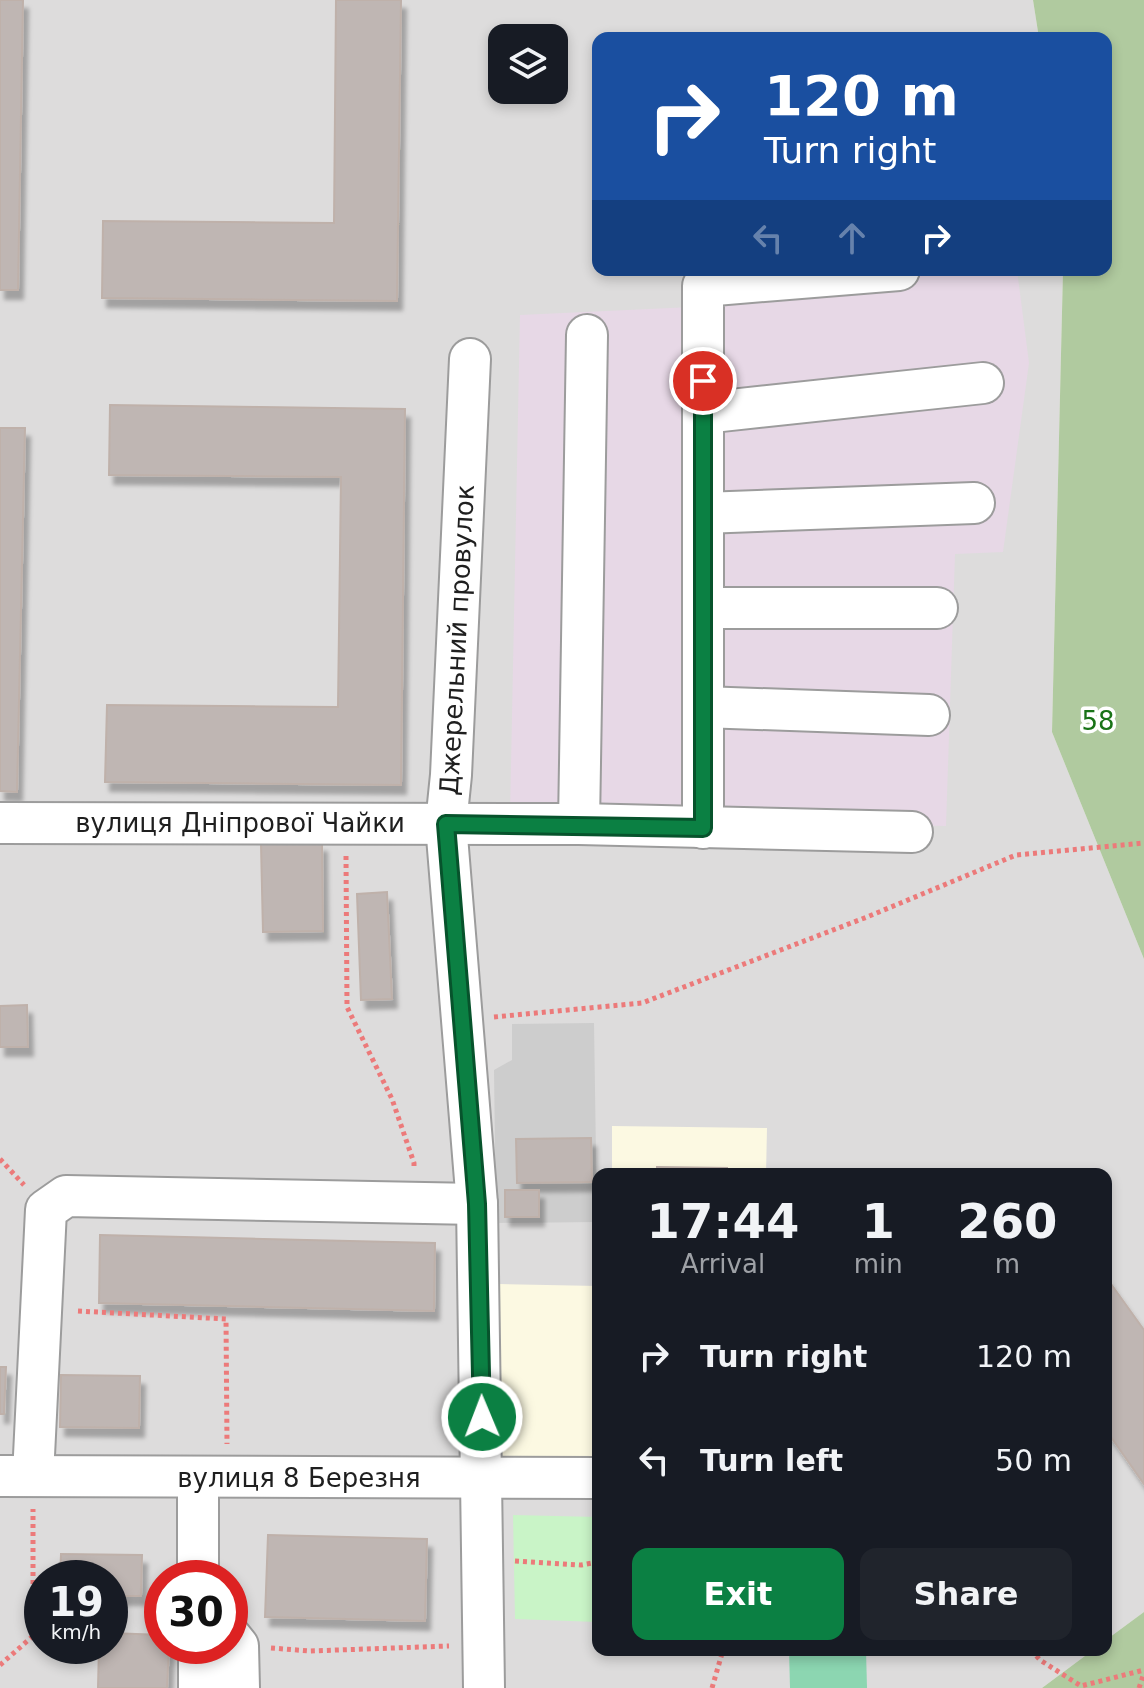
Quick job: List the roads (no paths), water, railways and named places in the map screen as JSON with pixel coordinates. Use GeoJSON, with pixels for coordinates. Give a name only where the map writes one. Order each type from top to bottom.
{"type":"FeatureCollection","features":[{"type":"Feature","properties":{"kind":"street"},"geometry":{"type":"LineString","coordinates":[[703,828],[703,286],[826,276]]}},
{"type":"Feature","properties":{"kind":"street"},"geometry":{"type":"LineString","coordinates":[[579,824],[587,335]]}},
{"type":"Feature","properties":{"kind":"street","name":"Джерельний провулок"},"geometry":{"type":"LineString","coordinates":[[470,359],[451,775],[446,824],[477,1204],[484,1688]]}},
{"type":"Feature","properties":{"kind":"street"},"geometry":{"type":"LineString","coordinates":[[703,413],[983,383]]}},
{"type":"Feature","properties":{"kind":"street"},"geometry":{"type":"LineString","coordinates":[[703,513],[974,503]]}},
{"type":"Feature","properties":{"kind":"street"},"geometry":{"type":"LineString","coordinates":[[703,608],[937,608]]}},
{"type":"Feature","properties":{"kind":"street"},"geometry":{"type":"LineString","coordinates":[[703,707],[929,715]]}},
{"type":"Feature","properties":{"kind":"street","name":"вулиця Дніпрової Чайки"},"geometry":{"type":"LineString","coordinates":[[1,833],[346,823],[579,824],[912,832]]}},
{"type":"Feature","properties":{"kind":"street"},"geometry":{"type":"LineString","coordinates":[[16,1476],[41,1309],[46,1210],[66,1196],[477,1204]]}},
{"type":"Feature","properties":{"kind":"street","name":"вулиця 8 Березня"},"geometry":{"type":"LineString","coordinates":[[16,1476],[592,1478]]}},
{"type":"Feature","properties":{"kind":"street"},"geometry":{"type":"LineString","coordinates":[[201,1560],[213,1478]]}},
{"type":"Feature","properties":{"kind":"street"},"geometry":{"type":"LineString","coordinates":[[199,1664],[199,1688]]}},
{"type":"Feature","properties":{"kind":"street"},"geometry":{"type":"LineString","coordinates":[[236,1664],[239,1688]]}},
{"type":"Feature","properties":{"kind":"park label","name":"58"},"geometry":{"type":"Point","coordinates":[1098,721]}}]}
